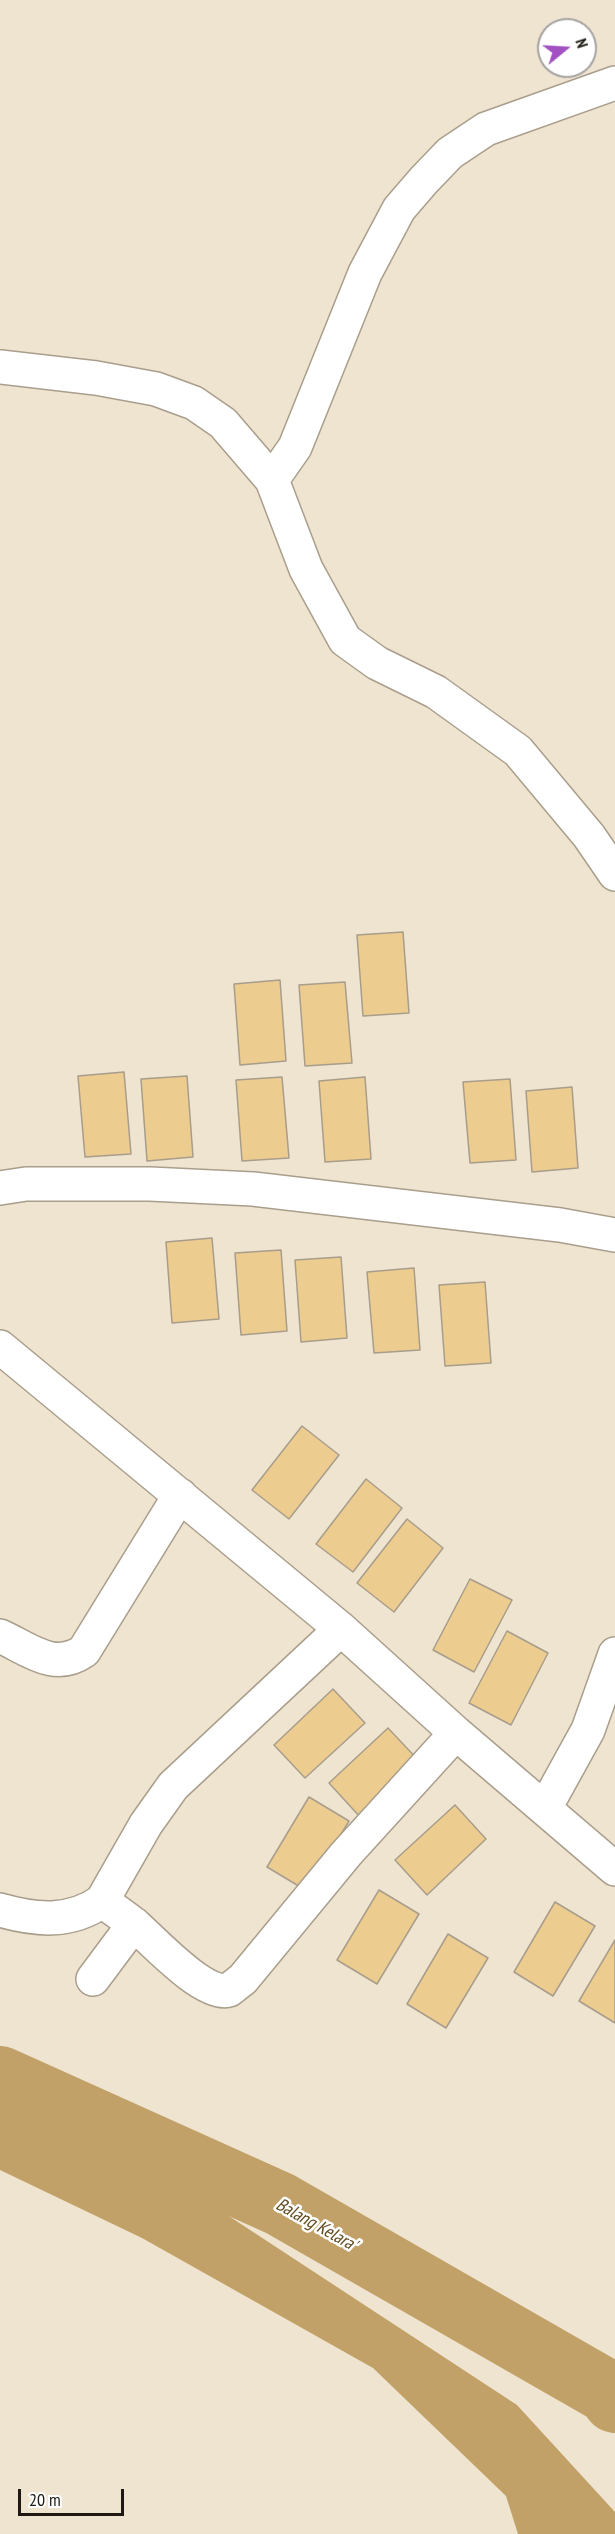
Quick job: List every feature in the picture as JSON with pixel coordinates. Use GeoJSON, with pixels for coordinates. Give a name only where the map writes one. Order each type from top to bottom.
{"type":"FeatureCollection","features":[{"type":"Feature","properties":{"kind":"street"},"geometry":{"type":"LineString","coordinates":[[272,480],[294,447],[365,273],[399,209],[424,180],[450,153],[486,129],[615,83]]}},
{"type":"Feature","properties":{"kind":"street"},"geometry":{"type":"LineString","coordinates":[[0,367],[96,378],[146,387],[194,403],[223,423],[272,480],[306,569],[345,640],[377,663],[436,692],[518,750],[589,836],[615,874]]}},
{"type":"Feature","properties":{"kind":"street"},"geometry":{"type":"LineString","coordinates":[[0,1188],[26,1184],[150,1184],[253,1189],[560,1225],[615,1234]]}},
{"type":"Feature","properties":{"kind":"street"},"geometry":{"type":"LineString","coordinates":[[0,1347],[341,1629],[456,1733],[615,1869]]}},
{"type":"Feature","properties":{"kind":"street"},"geometry":{"type":"LineString","coordinates":[[0,1636],[54,1662],[76,1657],[84,1651],[180,1495]]}},
{"type":"Feature","properties":{"kind":"street"},"geometry":{"type":"LineString","coordinates":[[0,1910],[34,1919],[53,1918],[93,1908],[102,1901],[146,1824],[173,1786],[341,1629]]}},
{"type":"Feature","properties":{"kind":"street"},"geometry":{"type":"LineString","coordinates":[[545,1808],[588,1730],[615,1654]]}},
{"type":"Feature","properties":{"kind":"street"},"geometry":{"type":"LineString","coordinates":[[102,1901],[134,1924],[201,1983],[214,1990],[229,1990],[243,1978],[404,1788],[456,1733]]}},
{"type":"Feature","properties":{"kind":"street"},"geometry":{"type":"LineString","coordinates":[[93,1979],[134,1924]]}},
{"type":"Feature","properties":{"kind":"shaded area"},"geometry":{"type":"Polygon","coordinates":[[[0,2066],[517,2405],[615,2512],[615,2534],[518,2534],[506,2496],[373,2368],[142,2238],[0,2170],[0,2066]]]}},
{"type":"Feature","properties":{"kind":"building"},"geometry":{"type":"Polygon","coordinates":[[[403,932],[409,1013],[363,1016],[357,935],[403,932]]]}},
{"type":"Feature","properties":{"kind":"building"},"geometry":{"type":"Polygon","coordinates":[[[280,980],[286,1061],[240,1065],[234,984],[280,980]]]}},
{"type":"Feature","properties":{"kind":"building"},"geometry":{"type":"Polygon","coordinates":[[[345,982],[352,1063],[305,1066],[299,985],[345,982]]]}},
{"type":"Feature","properties":{"kind":"building"},"geometry":{"type":"Polygon","coordinates":[[[124,1072],[131,1154],[85,1157],[78,1076],[124,1072]]]}},
{"type":"Feature","properties":{"kind":"building"},"geometry":{"type":"Polygon","coordinates":[[[187,1076],[193,1157],[147,1161],[141,1079],[187,1076]]]}},
{"type":"Feature","properties":{"kind":"building"},"geometry":{"type":"Polygon","coordinates":[[[282,1077],[289,1158],[242,1161],[236,1080],[282,1077]]]}},
{"type":"Feature","properties":{"kind":"building"},"geometry":{"type":"Polygon","coordinates":[[[365,1077],[371,1159],[325,1162],[319,1081],[365,1077]]]}},
{"type":"Feature","properties":{"kind":"building"},"geometry":{"type":"Polygon","coordinates":[[[510,1079],[516,1160],[470,1163],[463,1082],[510,1079]]]}},
{"type":"Feature","properties":{"kind":"building"},"geometry":{"type":"Polygon","coordinates":[[[572,1087],[578,1168],[532,1172],[526,1091],[572,1087]]]}},
{"type":"Feature","properties":{"kind":"building"},"geometry":{"type":"Polygon","coordinates":[[[212,1238],[219,1319],[172,1323],[166,1242],[212,1238]]]}},
{"type":"Feature","properties":{"kind":"building"},"geometry":{"type":"Polygon","coordinates":[[[281,1250],[287,1331],[241,1335],[235,1253],[281,1250]]]}},
{"type":"Feature","properties":{"kind":"building"},"geometry":{"type":"Polygon","coordinates":[[[341,1257],[347,1338],[301,1342],[295,1260],[341,1257]]]}},
{"type":"Feature","properties":{"kind":"building"},"geometry":{"type":"Polygon","coordinates":[[[414,1268],[420,1350],[374,1353],[367,1272],[414,1268]]]}},
{"type":"Feature","properties":{"kind":"building"},"geometry":{"type":"Polygon","coordinates":[[[485,1282],[491,1363],[445,1366],[439,1285],[485,1282]]]}},
{"type":"Feature","properties":{"kind":"building"},"geometry":{"type":"Polygon","coordinates":[[[302,1426],[339,1455],[289,1519],[252,1490],[302,1426]]]}},
{"type":"Feature","properties":{"kind":"building"},"geometry":{"type":"Polygon","coordinates":[[[366,1479],[402,1508],[353,1572],[316,1544],[366,1479]]]}},
{"type":"Feature","properties":{"kind":"building"},"geometry":{"type":"Polygon","coordinates":[[[407,1519],[443,1548],[394,1612],[357,1583],[407,1519]]]}},
{"type":"Feature","properties":{"kind":"building"},"geometry":{"type":"Polygon","coordinates":[[[470,1579],[512,1600],[474,1672],[433,1650],[470,1579]]]}},
{"type":"Feature","properties":{"kind":"building"},"geometry":{"type":"Polygon","coordinates":[[[507,1631],[548,1653],[511,1725],[469,1703],[507,1631]]]}},
{"type":"Feature","properties":{"kind":"building"},"geometry":{"type":"Polygon","coordinates":[[[333,1689],[365,1723],[305,1778],[274,1745],[333,1689]]]}},
{"type":"Feature","properties":{"kind":"building"},"geometry":{"type":"Polygon","coordinates":[[[388,1728],[420,1762],[361,1818],[329,1783],[388,1728]]]}},
{"type":"Feature","properties":{"kind":"building"},"geometry":{"type":"Polygon","coordinates":[[[309,1797],[349,1821],[307,1891],[267,1867],[309,1797]]]}},
{"type":"Feature","properties":{"kind":"building"},"geometry":{"type":"Polygon","coordinates":[[[455,1805],[486,1839],[427,1895],[395,1860],[455,1805]]]}},
{"type":"Feature","properties":{"kind":"building"},"geometry":{"type":"Polygon","coordinates":[[[379,1890],[419,1914],[377,1984],[337,1960],[379,1890]]]}},
{"type":"Feature","properties":{"kind":"building"},"geometry":{"type":"Polygon","coordinates":[[[555,1902],[595,1926],[553,1996],[514,1972],[555,1902]]]}},
{"type":"Feature","properties":{"kind":"building"},"geometry":{"type":"Polygon","coordinates":[[[448,1934],[488,1958],[446,2028],[407,2004],[448,1934]]]}},
{"type":"Feature","properties":{"kind":"building"},"geometry":{"type":"Polygon","coordinates":[[[615,1940],[615,2023],[579,2001],[615,1940]]]}},
{"type":"Feature","properties":{"kind":"waterway","name":"Balang Kelara'"},"geometry":{"type":"LineString","coordinates":[[0,2078],[280,2204],[608,2392],[615,2401]]}}]}
